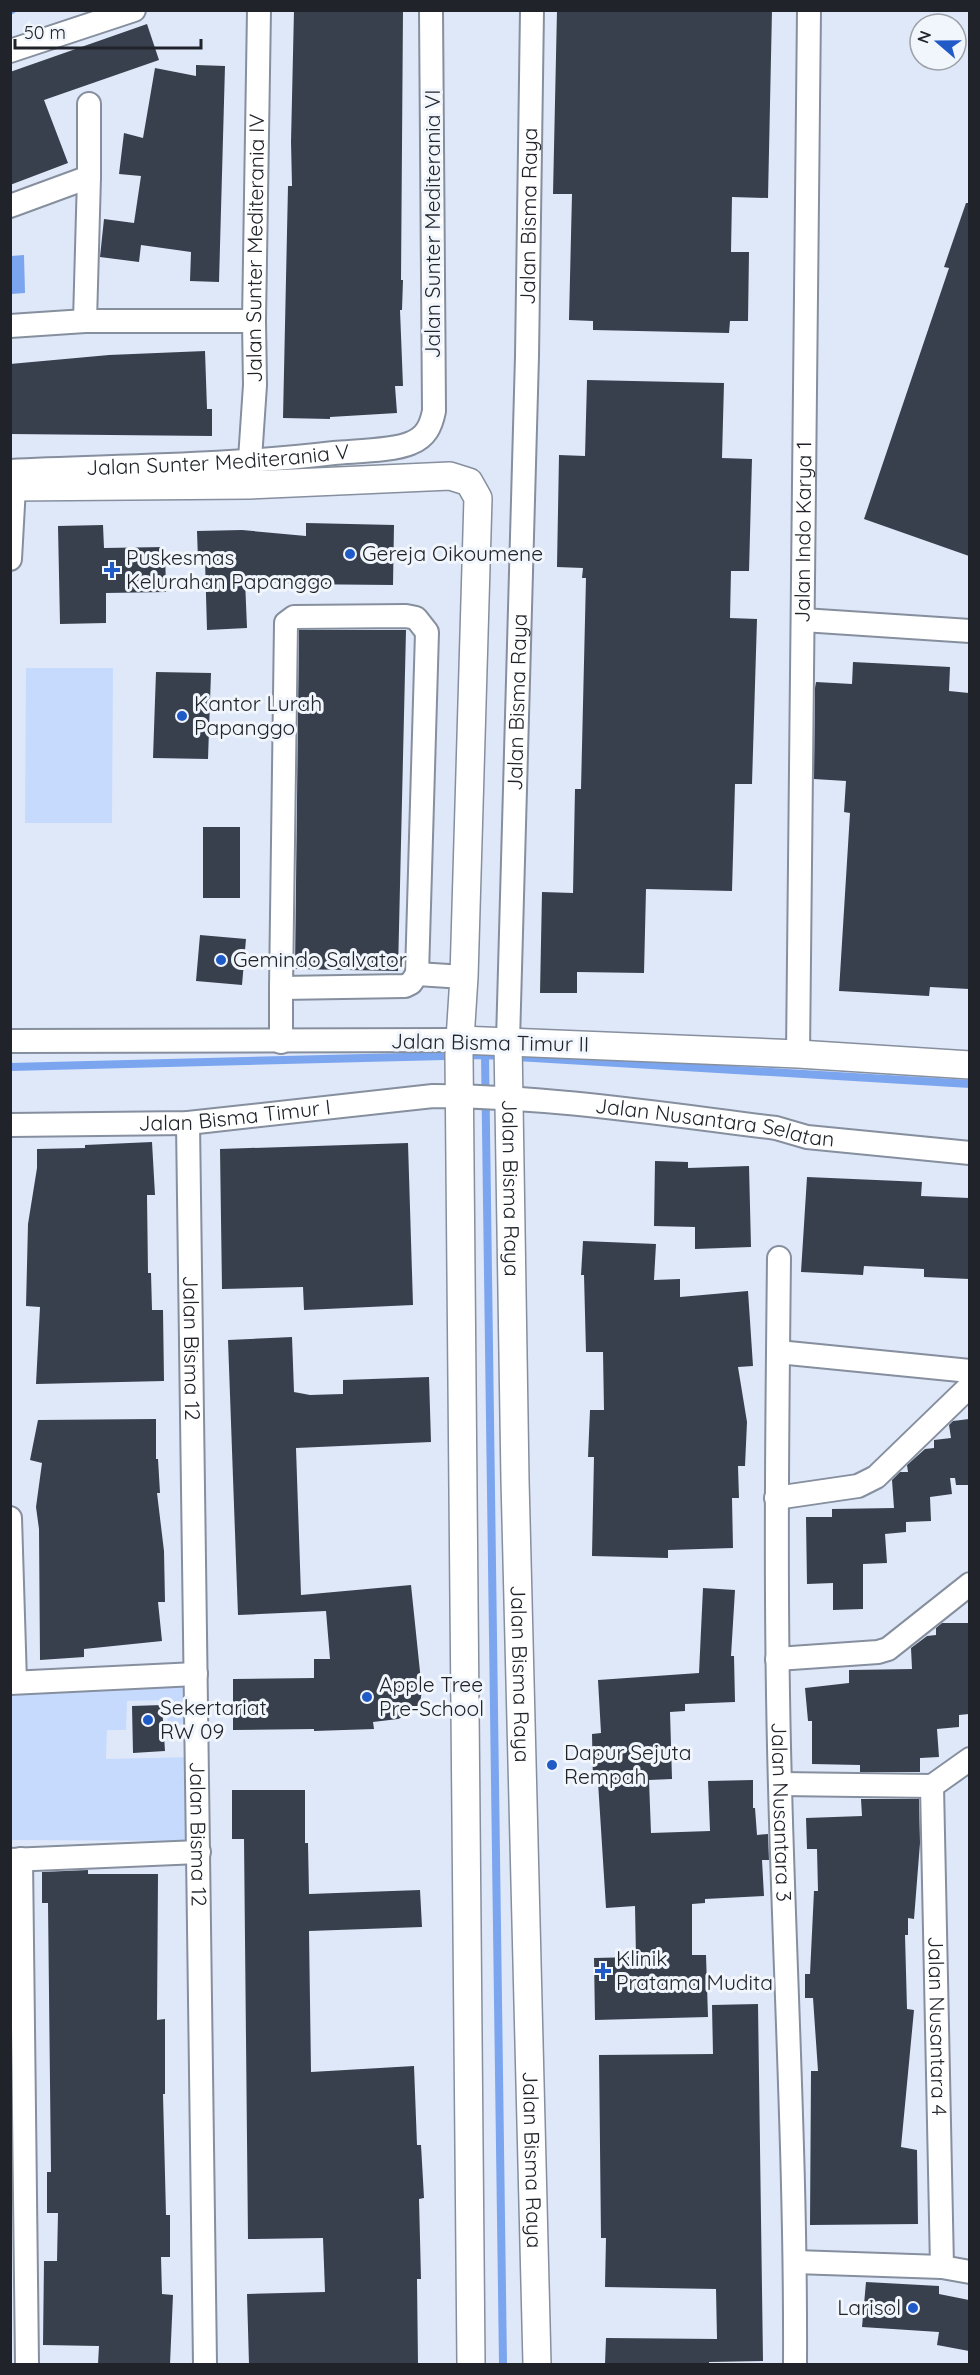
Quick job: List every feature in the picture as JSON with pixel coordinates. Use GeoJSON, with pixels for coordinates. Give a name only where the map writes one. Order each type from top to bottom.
{"type":"FeatureCollection","features":[{"type":"Feature","properties":{"kind":"street"},"geometry":{"type":"LineString","coordinates":[[10,51],[134,10]]}},
{"type":"Feature","properties":{"kind":"street","name":"Jalan Sunter Mediterania IV"},"geometry":{"type":"LineString","coordinates":[[249,473],[255,385],[259,10]]}},
{"type":"Feature","properties":{"kind":"street","name":"Jalan Sunter Mediterania VI"},"geometry":{"type":"LineString","coordinates":[[423,436],[429,428],[434,411],[431,10]]}},
{"type":"Feature","properties":{"kind":"street","name":"Jalan Bisma Raya"},"geometry":{"type":"LineString","coordinates":[[532,10],[527,356],[506,1095],[537,2364]]}},
{"type":"Feature","properties":{"kind":"street","name":"Jalan Indo Karya 1"},"geometry":{"type":"LineString","coordinates":[[798,1054],[809,10]]}},
{"type":"Feature","properties":{"kind":"street"},"geometry":{"type":"LineString","coordinates":[[85,321],[89,177],[88,104]]}},
{"type":"Feature","properties":{"kind":"street"},"geometry":{"type":"LineString","coordinates":[[10,206],[89,177]]}},
{"type":"Feature","properties":{"kind":"street"},"geometry":{"type":"LineString","coordinates":[[10,326],[85,321],[254,321]]}},
{"type":"Feature","properties":{"kind":"street","name":"Jalan Sunter Mediterania V"},"geometry":{"type":"LineString","coordinates":[[249,473],[405,445],[423,436]]}},
{"type":"Feature","properties":{"kind":"street"},"geometry":{"type":"LineString","coordinates":[[10,559],[12,482],[249,473],[450,476],[469,482],[478,498],[464,977],[459,1048],[463,1092],[471,2364]]}},
{"type":"Feature","properties":{"kind":"street"},"geometry":{"type":"LineString","coordinates":[[280,988],[405,986],[411,983],[417,974],[426,632],[416,618],[406,616],[294,617],[285,627],[280,988],[281,1041]]}},
{"type":"Feature","properties":{"kind":"street"},"geometry":{"type":"LineString","coordinates":[[803,620],[969,631]]}},
{"type":"Feature","properties":{"kind":"street"},"geometry":{"type":"LineString","coordinates":[[417,974],[464,977]]}},
{"type":"Feature","properties":{"kind":"street","name":"Jalan Bisma Timur II"},"geometry":{"type":"LineString","coordinates":[[10,1041],[281,1041],[459,1048],[508,1045],[798,1054],[969,1065]]}},
{"type":"Feature","properties":{"kind":"street","name":"Jalan Nusantara Selatan"},"geometry":{"type":"LineString","coordinates":[[463,1092],[506,1095],[776,1128],[807,1137],[969,1153]]}},
{"type":"Feature","properties":{"kind":"street","name":"Jalan Bisma Timur I"},"geometry":{"type":"LineString","coordinates":[[10,1125],[188,1123],[463,1092]]}},
{"type":"Feature","properties":{"kind":"street","name":"Jalan Bisma 12"},"geometry":{"type":"LineString","coordinates":[[188,1123],[206,2364]]}},
{"type":"Feature","properties":{"kind":"street","name":"Jalan Nusantara 3"},"geometry":{"type":"LineString","coordinates":[[779,1258],[776,1498],[777,1659],[795,2262],[795,2364]]}},
{"type":"Feature","properties":{"kind":"street"},"geometry":{"type":"LineString","coordinates":[[778,1352],[969,1371]]}},
{"type":"Feature","properties":{"kind":"street"},"geometry":{"type":"LineString","coordinates":[[776,1498],[858,1486],[876,1477],[969,1386]]}},
{"type":"Feature","properties":{"kind":"street"},"geometry":{"type":"LineString","coordinates":[[10,1518],[13,1682],[196,1674]]}},
{"type":"Feature","properties":{"kind":"street"},"geometry":{"type":"LineString","coordinates":[[777,1659],[878,1652],[888,1649],[969,1584]]}},
{"type":"Feature","properties":{"kind":"street"},"geometry":{"type":"LineString","coordinates":[[780,1784],[932,1786],[969,1759]]}},
{"type":"Feature","properties":{"kind":"street","name":"Jalan Nusantara 4"},"geometry":{"type":"LineString","coordinates":[[932,1786],[942,2266]]}},
{"type":"Feature","properties":{"kind":"street"},"geometry":{"type":"LineString","coordinates":[[27,2364],[16,1859],[198,1852]]}},
{"type":"Feature","properties":{"kind":"street"},"geometry":{"type":"LineString","coordinates":[[795,2262],[942,2266],[969,2272]]}},
{"type":"Feature","properties":{"kind":"shaded area"},"geometry":{"type":"Polygon","coordinates":[[[26,668],[113,668],[112,823],[25,823],[26,668]]]}},
{"type":"Feature","properties":{"kind":"shaded area"},"geometry":{"type":"Polygon","coordinates":[[[189,1679],[191,1723],[168,1725],[166,1700],[127,1701],[126,1730],[107,1730],[106,1759],[192,1757],[195,1841],[11,1840],[10,1686],[189,1679]]]}},
{"type":"Feature","properties":{"kind":"water"},"geometry":{"type":"Polygon","coordinates":[[[24,255],[25,293],[11,294],[11,256],[24,255]]]}},
{"type":"Feature","properties":{"kind":"building"},"geometry":{"type":"Polygon","coordinates":[[[294,10],[403,10],[401,280],[403,280],[402,310],[400,310],[403,386],[395,386],[397,413],[330,417],[330,419],[283,418],[288,186],[292,186],[294,10]]]}},
{"type":"Feature","properties":{"kind":"building"},"geometry":{"type":"Polygon","coordinates":[[[557,10],[772,10],[768,198],[732,197],[731,252],[749,252],[748,321],[730,321],[729,333],[593,330],[593,321],[569,320],[572,194],[553,194],[557,10]]]}},
{"type":"Feature","properties":{"kind":"building"},"geometry":{"type":"Polygon","coordinates":[[[147,24],[159,60],[44,100],[68,163],[10,185],[10,72],[147,24]]]}},
{"type":"Feature","properties":{"kind":"building"},"geometry":{"type":"Polygon","coordinates":[[[196,65],[225,66],[219,282],[190,281],[191,252],[141,245],[139,262],[100,257],[104,219],[134,223],[141,176],[119,174],[124,133],[143,138],[155,68],[196,76],[196,65]]]}},
{"type":"Feature","properties":{"kind":"building"},"geometry":{"type":"Polygon","coordinates":[[[966,203],[969,203],[969,556],[864,519],[949,268],[944,267],[966,203]]]}},
{"type":"Feature","properties":{"kind":"building"},"geometry":{"type":"Polygon","coordinates":[[[205,351],[207,409],[212,409],[212,436],[10,434],[10,364],[109,355],[205,351]]]}},
{"type":"Feature","properties":{"kind":"building"},"geometry":{"type":"Polygon","coordinates":[[[587,380],[724,383],[722,458],[752,459],[749,571],[731,571],[730,618],[757,619],[752,784],[735,784],[732,891],[646,889],[644,973],[577,972],[577,993],[540,993],[542,892],[573,893],[575,789],[581,789],[586,578],[582,578],[583,568],[557,567],[559,455],[585,456],[587,380]]]}},
{"type":"Feature","properties":{"kind":"building"},"geometry":{"type":"Polygon","coordinates":[[[306,523],[394,525],[393,585],[288,584],[245,580],[247,628],[207,630],[205,560],[198,560],[197,531],[242,530],[306,536],[306,523]]]}},
{"type":"Feature","properties":{"kind":"building","name":"Puskesmas Kelurahan Papanggo"},"geometry":{"type":"Polygon","coordinates":[[[103,525],[104,548],[165,547],[166,592],[106,593],[106,623],[60,624],[58,526],[103,525]]]}},
{"type":"Feature","properties":{"kind":"building"},"geometry":{"type":"Polygon","coordinates":[[[299,630],[406,630],[398,971],[295,969],[299,630]]]}},
{"type":"Feature","properties":{"kind":"building"},"geometry":{"type":"Polygon","coordinates":[[[853,662],[950,667],[949,691],[969,693],[969,989],[930,987],[929,996],[839,991],[850,813],[844,812],[846,781],[814,779],[815,688],[816,682],[852,684],[853,662]]]}},
{"type":"Feature","properties":{"kind":"building","name":"Kantor Lurah Papanggo"},"geometry":{"type":"Polygon","coordinates":[[[156,672],[211,673],[208,759],[153,758],[156,672]]]}},
{"type":"Feature","properties":{"kind":"building"},"geometry":{"type":"Polygon","coordinates":[[[203,827],[240,827],[240,898],[203,898],[203,827]]]}},
{"type":"Feature","properties":{"kind":"building","name":"Gemindo Salvator"},"geometry":{"type":"Polygon","coordinates":[[[200,935],[246,939],[242,985],[196,981],[200,935]]]}},
{"type":"Feature","properties":{"kind":"building"},"geometry":{"type":"Polygon","coordinates":[[[152,1142],[155,1195],[147,1195],[148,1273],[151,1273],[152,1310],[163,1310],[164,1381],[36,1384],[40,1307],[26,1306],[28,1224],[37,1168],[37,1149],[85,1148],[85,1145],[152,1142]]]}},
{"type":"Feature","properties":{"kind":"building"},"geometry":{"type":"Polygon","coordinates":[[[408,1143],[413,1305],[304,1310],[303,1287],[222,1289],[220,1149],[408,1143]]]}},
{"type":"Feature","properties":{"kind":"building"},"geometry":{"type":"Polygon","coordinates":[[[655,1161],[688,1162],[688,1168],[749,1166],[751,1247],[695,1249],[695,1227],[654,1226],[655,1161]]]}},
{"type":"Feature","properties":{"kind":"building"},"geometry":{"type":"Polygon","coordinates":[[[807,1177],[922,1182],[921,1196],[969,1198],[969,1279],[924,1277],[924,1269],[864,1266],[863,1275],[801,1272],[807,1177]]]}},
{"type":"Feature","properties":{"kind":"building"},"geometry":{"type":"Polygon","coordinates":[[[583,1241],[656,1244],[654,1280],[680,1279],[680,1297],[748,1291],[753,1366],[738,1367],[747,1422],[745,1466],[738,1466],[739,1498],[732,1498],[733,1548],[668,1550],[668,1558],[592,1556],[594,1457],[588,1457],[590,1410],[604,1410],[603,1352],[586,1352],[584,1275],[581,1275],[583,1241]]]}},
{"type":"Feature","properties":{"kind":"building"},"geometry":{"type":"Polygon","coordinates":[[[292,1337],[294,1392],[310,1395],[343,1394],[343,1380],[429,1377],[431,1442],[296,1448],[301,1595],[411,1585],[422,1691],[420,1703],[410,1714],[398,1719],[373,1722],[374,1729],[233,1730],[233,1679],[314,1678],[314,1659],[330,1659],[326,1611],[238,1615],[228,1340],[292,1337]]]}},
{"type":"Feature","properties":{"kind":"building"},"geometry":{"type":"Polygon","coordinates":[[[156,1419],[156,1459],[158,1459],[160,1493],[157,1493],[164,1551],[165,1602],[158,1602],[162,1641],[84,1649],[84,1657],[40,1660],[39,1529],[36,1507],[42,1463],[30,1460],[38,1420],[156,1419]]]}},
{"type":"Feature","properties":{"kind":"building"},"geometry":{"type":"Polygon","coordinates":[[[969,1419],[969,1485],[956,1485],[955,1478],[950,1478],[952,1494],[930,1497],[931,1521],[906,1522],[906,1532],[885,1534],[887,1563],[863,1564],[863,1609],[833,1610],[833,1583],[807,1584],[806,1517],[832,1517],[832,1509],[894,1508],[892,1480],[900,1472],[908,1472],[907,1465],[925,1449],[934,1448],[934,1440],[951,1438],[949,1425],[953,1421],[969,1419]]]}},
{"type":"Feature","properties":{"kind":"building"},"geometry":{"type":"Polygon","coordinates":[[[703,1588],[735,1590],[731,1656],[734,1656],[735,1702],[685,1704],[685,1711],[670,1712],[672,1779],[649,1780],[651,1833],[710,1831],[708,1781],[753,1780],[753,1808],[755,1808],[757,1835],[768,1834],[769,1860],[762,1860],[764,1896],[705,1899],[705,1903],[692,1904],[692,1955],[706,1955],[708,2017],[595,2020],[594,1958],[636,1957],[635,1906],[606,1908],[598,1782],[593,1782],[592,1734],[601,1733],[598,1680],[699,1673],[703,1588]]]}},
{"type":"Feature","properties":{"kind":"building"},"geometry":{"type":"Polygon","coordinates":[[[942,1623],[969,1623],[969,1714],[959,1715],[959,1727],[937,1729],[939,1757],[920,1758],[920,1772],[860,1772],[860,1765],[812,1764],[812,1721],[808,1721],[805,1688],[849,1683],[849,1670],[912,1669],[911,1648],[927,1636],[936,1635],[936,1628],[942,1623]]]}},
{"type":"Feature","properties":{"kind":"building","name":"Sekertariat RW 09"},"geometry":{"type":"Polygon","coordinates":[[[162,1705],[165,1751],[133,1753],[132,1706],[162,1705]]]}},
{"type":"Feature","properties":{"kind":"building"},"geometry":{"type":"Polygon","coordinates":[[[232,1790],[305,1790],[305,1843],[308,1843],[309,1894],[420,1890],[422,1927],[309,1931],[311,2072],[414,2066],[417,2145],[421,2145],[424,2198],[419,2199],[421,2279],[417,2279],[418,2364],[249,2364],[247,2294],[325,2292],[323,2238],[248,2239],[244,1839],[232,1839],[232,1790]]]}},
{"type":"Feature","properties":{"kind":"building"},"geometry":{"type":"Polygon","coordinates":[[[861,1799],[919,1799],[920,1843],[914,1919],[908,1918],[908,1935],[905,1935],[907,2009],[914,2010],[901,2147],[917,2150],[918,2224],[810,2225],[811,2071],[818,2071],[813,1998],[805,1998],[805,1974],[810,1974],[814,1891],[818,1891],[817,1849],[807,1849],[806,1818],[862,1816],[861,1799]]]}},
{"type":"Feature","properties":{"kind":"building"},"geometry":{"type":"Polygon","coordinates":[[[88,1870],[88,1874],[158,1874],[157,2020],[165,2019],[165,2094],[163,2094],[166,2215],[170,2215],[170,2257],[161,2257],[162,2294],[173,2295],[170,2364],[98,2364],[99,2346],[43,2345],[44,2261],[57,2261],[58,2213],[47,2213],[47,2172],[51,2172],[48,1903],[42,1903],[42,1872],[88,1870]]]}},
{"type":"Feature","properties":{"kind":"building"},"geometry":{"type":"Polygon","coordinates":[[[758,2004],[763,2361],[709,2362],[709,2364],[605,2364],[606,2338],[717,2339],[716,2289],[605,2287],[606,2238],[601,2238],[599,2055],[713,2054],[712,2005],[758,2004]]]}},
{"type":"Feature","properties":{"kind":"building"},"geometry":{"type":"Polygon","coordinates":[[[866,2282],[939,2286],[939,2294],[969,2300],[969,2351],[937,2345],[939,2332],[862,2327],[866,2282]]]}},
{"type":"Feature","properties":{"kind":"waterway"},"geometry":{"type":"LineString","coordinates":[[485,1055],[503,2364]]}},
{"type":"Feature","properties":{"kind":"waterway"},"geometry":{"type":"LineString","coordinates":[[10,1067],[485,1055],[970,1084]]}},
{"type":"Feature","properties":{"kind":"place","name":"Gereja Oikoumene"},"geometry":{"type":"Point","coordinates":[350,554]}},
{"type":"Feature","properties":{"kind":"place","name":"Puskesmas Kelurahan Papanggo"},"geometry":{"type":"Point","coordinates":[112,570]}},
{"type":"Feature","properties":{"kind":"place","name":"Kantor Lurah Papanggo"},"geometry":{"type":"Point","coordinates":[182,716]}},
{"type":"Feature","properties":{"kind":"place","name":"Gemindo Salvator"},"geometry":{"type":"Point","coordinates":[221,960]}},
{"type":"Feature","properties":{"kind":"place","name":"Apple Tree Pre-School"},"geometry":{"type":"Point","coordinates":[367,1697]}},
{"type":"Feature","properties":{"kind":"place","name":"Sekertariat RW 09"},"geometry":{"type":"Point","coordinates":[148,1720]}},
{"type":"Feature","properties":{"kind":"place","name":"Dapur Sejuta Rempah"},"geometry":{"type":"Point","coordinates":[552,1765]}},
{"type":"Feature","properties":{"kind":"place","name":"Klinik Pratama Mudita"},"geometry":{"type":"Point","coordinates":[603,1971]}},
{"type":"Feature","properties":{"kind":"place","name":"Larisol"},"geometry":{"type":"Point","coordinates":[913,2308]}}]}
